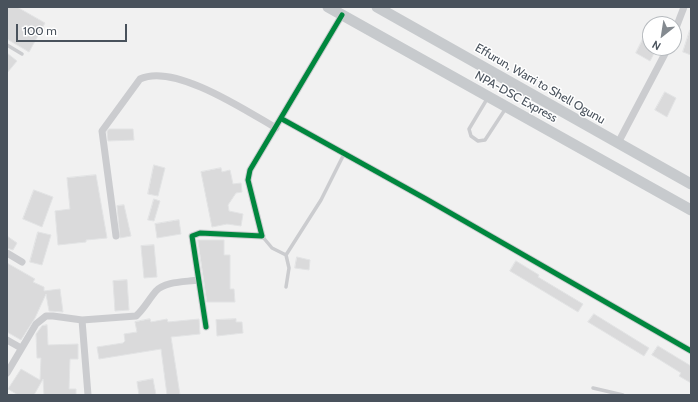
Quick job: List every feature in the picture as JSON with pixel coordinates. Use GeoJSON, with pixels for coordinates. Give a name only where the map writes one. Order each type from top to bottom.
{"type":"FeatureCollection","features":[{"type":"Feature","properties":{"kind":"main road","name":"NPA-DSC Express"},"geometry":{"type":"LineString","coordinates":[[328,7],[691,210]]}},
{"type":"Feature","properties":{"kind":"main road","name":"Effurun, Warri to Shell Ogunu"},"geometry":{"type":"LineString","coordinates":[[378,7],[691,184]]}},
{"type":"Feature","properties":{"kind":"street"},"geometry":{"type":"LineString","coordinates":[[206,327],[192,244],[192,236],[194,234],[262,236],[248,180],[252,165],[282,119],[342,15]]}},
{"type":"Feature","properties":{"kind":"street"},"geometry":{"type":"LineString","coordinates":[[618,143],[664,56]]}},
{"type":"Feature","properties":{"kind":"street"},"geometry":{"type":"LineString","coordinates":[[116,236],[102,131],[140,79],[149,75],[159,75],[178,79],[211,91],[276,128]]}},
{"type":"Feature","properties":{"kind":"street"},"geometry":{"type":"LineString","coordinates":[[282,119],[691,351]]}},
{"type":"Feature","properties":{"kind":"street"},"geometry":{"type":"LineString","coordinates":[[7,253],[22,262]]}},
{"type":"Feature","properties":{"kind":"street"},"geometry":{"type":"LineString","coordinates":[[7,373],[36,324],[46,316],[82,320],[136,316],[142,311],[157,290],[166,285],[198,280]]}},
{"type":"Feature","properties":{"kind":"street"},"geometry":{"type":"LineString","coordinates":[[82,320],[88,395]]}},
{"type":"Feature","properties":{"kind":"street"},"geometry":{"type":"LineString","coordinates":[[7,340],[21,348]]}},
{"type":"Feature","properties":{"kind":"lane"},"geometry":{"type":"LineString","coordinates":[[7,44],[22,54]]}},
{"type":"Feature","properties":{"kind":"lane"},"geometry":{"type":"LineString","coordinates":[[489,97],[470,129],[469,133],[474,139],[482,142],[485,140],[507,107]]}},
{"type":"Feature","properties":{"kind":"lane"},"geometry":{"type":"LineString","coordinates":[[286,287],[289,268],[286,255],[321,200],[344,154]]}},
{"type":"Feature","properties":{"kind":"lane"},"geometry":{"type":"LineString","coordinates":[[262,236],[272,248],[286,255]]}},
{"type":"Feature","properties":{"kind":"lane"},"geometry":{"type":"LineString","coordinates":[[594,388],[623,395]]}},
{"type":"Feature","properties":{"kind":"building"},"geometry":{"type":"Polygon","coordinates":[[[7,7],[17,7],[45,23],[29,52],[7,39],[7,7]]]}},
{"type":"Feature","properties":{"kind":"building"},"geometry":{"type":"Polygon","coordinates":[[[691,30],[691,55],[683,52],[691,30]]]}},
{"type":"Feature","properties":{"kind":"building"},"geometry":{"type":"Polygon","coordinates":[[[642,41],[642,56],[653,56],[650,61],[636,53],[642,41]]]}},
{"type":"Feature","properties":{"kind":"building"},"geometry":{"type":"Polygon","coordinates":[[[7,53],[17,61],[7,73],[7,53]]]}},
{"type":"Feature","properties":{"kind":"building"},"geometry":{"type":"Polygon","coordinates":[[[665,92],[676,98],[667,117],[655,110],[665,92]]]}},
{"type":"Feature","properties":{"kind":"building"},"geometry":{"type":"Polygon","coordinates":[[[109,129],[133,129],[134,140],[108,141],[107,132],[109,129]]]}},
{"type":"Feature","properties":{"kind":"building"},"geometry":{"type":"Polygon","coordinates":[[[154,165],[165,168],[158,196],[148,194],[154,165]]]}},
{"type":"Feature","properties":{"kind":"building"},"geometry":{"type":"Polygon","coordinates":[[[221,168],[222,172],[230,170],[233,184],[241,183],[242,192],[236,193],[228,205],[229,211],[243,214],[241,226],[227,224],[212,227],[201,172],[221,168]]]}},
{"type":"Feature","properties":{"kind":"building"},"geometry":{"type":"Polygon","coordinates":[[[96,175],[107,238],[58,245],[55,211],[70,209],[67,178],[96,175]]]}},
{"type":"Feature","properties":{"kind":"building"},"geometry":{"type":"Polygon","coordinates":[[[34,190],[53,197],[42,227],[23,219],[34,190]]]}},
{"type":"Feature","properties":{"kind":"building"},"geometry":{"type":"Polygon","coordinates":[[[154,199],[160,201],[154,221],[148,220],[154,199]]]}},
{"type":"Feature","properties":{"kind":"building"},"geometry":{"type":"Polygon","coordinates":[[[124,205],[131,236],[120,238],[117,206],[124,205]]]}},
{"type":"Feature","properties":{"kind":"building"},"geometry":{"type":"Polygon","coordinates":[[[179,220],[181,234],[157,238],[155,224],[179,220]]]}},
{"type":"Feature","properties":{"kind":"building"},"geometry":{"type":"Polygon","coordinates":[[[38,232],[51,235],[42,265],[30,262],[38,232]]]}},
{"type":"Feature","properties":{"kind":"building"},"geometry":{"type":"Polygon","coordinates":[[[7,236],[17,243],[13,250],[7,248],[7,236]]]}},
{"type":"Feature","properties":{"kind":"building"},"geometry":{"type":"Polygon","coordinates":[[[198,240],[224,240],[224,255],[230,255],[230,289],[234,289],[235,302],[207,302],[198,240]]]}},
{"type":"Feature","properties":{"kind":"building"},"geometry":{"type":"Polygon","coordinates":[[[154,245],[157,277],[144,278],[141,246],[154,245]]]}},
{"type":"Feature","properties":{"kind":"building"},"geometry":{"type":"Polygon","coordinates":[[[297,257],[310,260],[309,270],[295,268],[297,257]]]}},
{"type":"Feature","properties":{"kind":"building"},"geometry":{"type":"Polygon","coordinates":[[[516,261],[539,275],[538,277],[583,304],[578,312],[510,271],[516,261]]]}},
{"type":"Feature","properties":{"kind":"building"},"geometry":{"type":"Polygon","coordinates":[[[7,263],[35,279],[33,282],[44,287],[44,291],[60,289],[63,312],[49,311],[46,294],[35,318],[21,340],[7,332],[7,263]]]}},
{"type":"Feature","properties":{"kind":"building"},"geometry":{"type":"Polygon","coordinates":[[[127,280],[129,310],[115,311],[113,281],[127,280]]]}},
{"type":"Feature","properties":{"kind":"building"},"geometry":{"type":"Polygon","coordinates":[[[594,314],[649,348],[644,356],[588,322],[594,314]]]}},
{"type":"Feature","properties":{"kind":"building"},"geometry":{"type":"Polygon","coordinates":[[[150,319],[151,322],[167,319],[168,322],[199,319],[200,334],[171,337],[180,395],[167,395],[161,349],[99,359],[97,347],[123,343],[125,341],[124,334],[137,332],[135,322],[150,319]]]}},
{"type":"Feature","properties":{"kind":"building"},"geometry":{"type":"Polygon","coordinates":[[[236,319],[236,322],[242,322],[243,333],[217,336],[216,320],[236,319]]]}},
{"type":"Feature","properties":{"kind":"building"},"geometry":{"type":"Polygon","coordinates":[[[47,325],[48,345],[78,344],[78,359],[70,359],[69,389],[76,389],[76,395],[44,395],[43,379],[34,395],[18,395],[8,389],[21,369],[40,380],[41,358],[37,358],[36,334],[42,326],[47,325]]]}},
{"type":"Feature","properties":{"kind":"building"},"geometry":{"type":"Polygon","coordinates":[[[658,346],[691,366],[691,383],[679,376],[681,373],[652,355],[658,346]]]}},
{"type":"Feature","properties":{"kind":"building"},"geometry":{"type":"Polygon","coordinates":[[[153,379],[156,395],[139,395],[137,382],[153,379]]]}},
{"type":"Feature","properties":{"kind":"cycle path"},"geometry":{"type":"LineString","coordinates":[[206,327],[192,236],[200,233],[262,236],[248,180],[250,170],[342,15]]}},
{"type":"Feature","properties":{"kind":"cycle path"},"geometry":{"type":"LineString","coordinates":[[282,119],[426,199],[691,351]]}}]}
